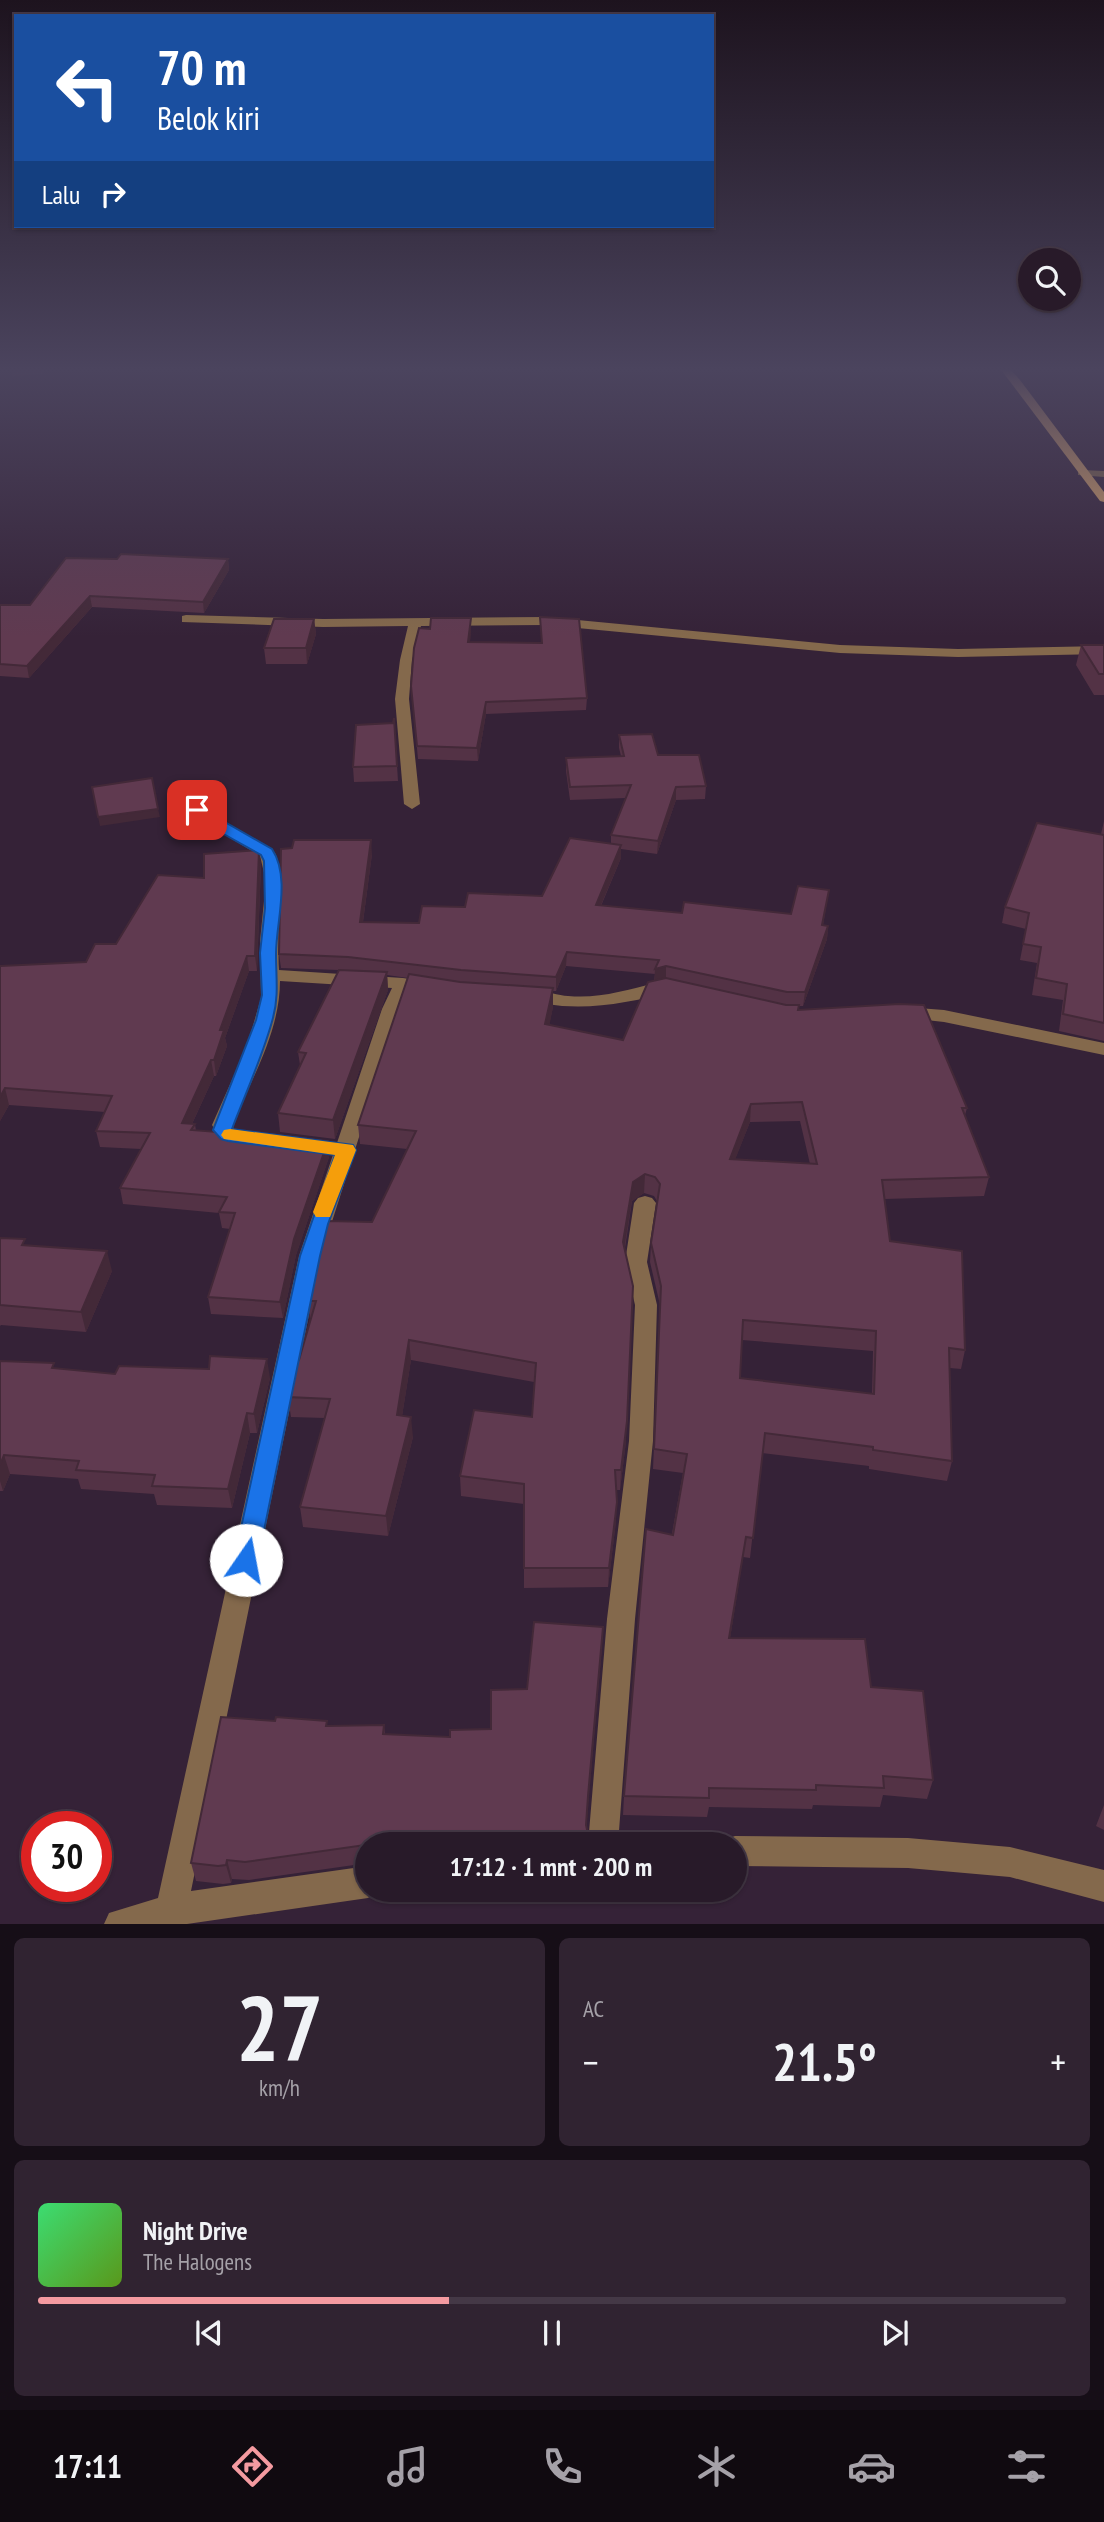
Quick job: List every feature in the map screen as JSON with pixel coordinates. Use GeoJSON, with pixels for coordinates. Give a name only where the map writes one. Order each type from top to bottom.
{"type":"FeatureCollection","features":[{"type":"Feature","properties":{"kind":"main road"},"geometry":{"type":"LineString","coordinates":[[1071,457],[1104,499]]}},
{"type":"Feature","properties":{"kind":"street"},"geometry":{"type":"LineString","coordinates":[[1082,473],[1104,474]]}},
{"type":"Feature","properties":{"kind":"street"},"geometry":{"type":"LineString","coordinates":[[186,619],[415,623],[546,621],[840,649],[957,653],[1104,650]]}},
{"type":"Feature","properties":{"kind":"street"},"geometry":{"type":"LineString","coordinates":[[412,804],[402,699],[406,660],[415,623]]}},
{"type":"Feature","properties":{"kind":"street"},"geometry":{"type":"LineString","coordinates":[[181,794],[209,819],[267,852],[272,861],[273,908],[268,975],[271,995],[265,1020],[222,1125],[228,1135],[267,1140]]}},
{"type":"Feature","properties":{"kind":"street"},"geometry":{"type":"LineString","coordinates":[[268,975],[402,983],[449,990]]}},
{"type":"Feature","properties":{"kind":"street"},"geometry":{"type":"LineString","coordinates":[[171,1910],[310,1256],[318,1224],[402,983]]}},
{"type":"Feature","properties":{"kind":"street"},"geometry":{"type":"LineString","coordinates":[[503,994],[546,997],[568,1002],[621,999],[656,988],[688,993]]}},
{"type":"Feature","properties":{"kind":"street"},"geometry":{"type":"LineString","coordinates":[[889,1013],[944,1016],[1104,1049]]}},
{"type":"Feature","properties":{"kind":"street"},"geometry":{"type":"LineString","coordinates":[[320,1146],[346,1150]]}},
{"type":"Feature","properties":{"kind":"street"},"geometry":{"type":"LineString","coordinates":[[604,1832],[621,1619],[641,1441],[646,1305],[636,1262],[645,1203]]}},
{"type":"Feature","properties":{"kind":"street"},"geometry":{"type":"LineString","coordinates":[[747,1851],[908,1853],[1010,1862],[1104,1886]]}},
{"type":"Feature","properties":{"kind":"street"},"geometry":{"type":"LineString","coordinates":[[120,1923],[171,1910],[355,1884]]}},
{"type":"Feature","properties":{"kind":"building"},"geometry":{"type":"Polygon","coordinates":[[[121,554],[228,559],[203,602],[90,596],[27,666],[0,664],[0,605],[30,605],[66,558],[117,559],[121,554]]]}},
{"type":"Feature","properties":{"kind":"building"},"geometry":{"type":"Polygon","coordinates":[[[540,617],[579,619],[587,698],[486,702],[477,748],[417,746],[411,686],[414,648],[419,628],[430,629],[431,618],[471,618],[468,642],[542,643],[540,617]]]}},
{"type":"Feature","properties":{"kind":"building"},"geometry":{"type":"Polygon","coordinates":[[[274,619],[314,619],[306,648],[264,648],[274,619]]]}},
{"type":"Feature","properties":{"kind":"building"},"geometry":{"type":"Polygon","coordinates":[[[1081,645],[1104,645],[1104,674],[1099,674],[1081,645]]]}},
{"type":"Feature","properties":{"kind":"building"},"geometry":{"type":"Polygon","coordinates":[[[394,718],[397,766],[353,767],[356,725],[393,723],[394,718]]]}},
{"type":"Feature","properties":{"kind":"building"},"geometry":{"type":"Polygon","coordinates":[[[652,734],[658,755],[699,755],[706,786],[676,787],[658,841],[611,835],[631,785],[570,787],[566,758],[624,756],[619,735],[652,734]]]}},
{"type":"Feature","properties":{"kind":"building"},"geometry":{"type":"Polygon","coordinates":[[[152,778],[158,809],[98,817],[92,787],[152,778]]]}},
{"type":"Feature","properties":{"kind":"building"},"geometry":{"type":"Polygon","coordinates":[[[1037,823],[1104,835],[1104,1023],[1063,1014],[1067,984],[1036,978],[1041,947],[1023,944],[1029,913],[1005,907],[1037,823]]]}},
{"type":"Feature","properties":{"kind":"building"},"geometry":{"type":"Polygon","coordinates":[[[570,838],[621,845],[596,905],[682,913],[684,902],[791,914],[798,886],[829,890],[822,925],[828,926],[805,992],[787,992],[666,966],[655,969],[659,960],[567,952],[556,977],[461,970],[348,957],[279,954],[281,849],[292,848],[294,840],[371,840],[360,922],[419,923],[422,906],[465,907],[468,893],[542,896],[570,838]]]}},
{"type":"Feature","properties":{"kind":"building"},"geometry":{"type":"Polygon","coordinates":[[[259,850],[255,956],[247,956],[220,1030],[224,1030],[214,1060],[211,1060],[182,1123],[195,1124],[191,1130],[270,1134],[328,1141],[294,1239],[280,1302],[208,1297],[235,1213],[219,1212],[227,1197],[120,1188],[150,1133],[96,1131],[112,1096],[5,1088],[0,1097],[0,966],[86,962],[95,944],[116,944],[158,875],[204,878],[204,854],[259,850]]]}},
{"type":"Feature","properties":{"kind":"building"},"geometry":{"type":"Polygon","coordinates":[[[339,970],[387,972],[333,1120],[278,1113],[306,1053],[298,1052],[339,970]]]}},
{"type":"Feature","properties":{"kind":"building"},"geometry":{"type":"Polygon","coordinates":[[[409,974],[460,982],[553,988],[545,1024],[623,1040],[648,982],[666,978],[786,1005],[799,1005],[798,1010],[924,1005],[967,1108],[962,1108],[989,1177],[882,1180],[890,1241],[962,1251],[965,1350],[949,1348],[952,1461],[873,1450],[873,1447],[765,1433],[753,1538],[746,1537],[729,1638],[865,1639],[871,1687],[923,1691],[933,1780],[883,1776],[884,1788],[816,1785],[816,1790],[709,1788],[709,1798],[624,1796],[646,1529],[673,1535],[687,1454],[654,1449],[661,1286],[651,1243],[660,1184],[655,1177],[645,1174],[633,1182],[623,1242],[633,1286],[627,1421],[621,1470],[615,1470],[617,1502],[609,1568],[524,1568],[524,1484],[460,1476],[474,1410],[532,1417],[536,1363],[409,1340],[397,1415],[411,1417],[386,1516],[300,1507],[330,1399],[288,1397],[296,1359],[299,1360],[316,1301],[308,1301],[327,1221],[372,1222],[416,1131],[358,1125],[409,974]],[[802,1102],[751,1104],[730,1159],[817,1164],[802,1102]],[[743,1320],[740,1378],[874,1394],[876,1331],[743,1320]]]}},
{"type":"Feature","properties":{"kind":"building"},"geometry":{"type":"Polygon","coordinates":[[[0,1238],[25,1239],[22,1245],[107,1251],[81,1312],[0,1305],[0,1238]]]}},
{"type":"Feature","properties":{"kind":"building"},"geometry":{"type":"Polygon","coordinates":[[[210,1356],[267,1359],[254,1414],[247,1413],[228,1489],[152,1486],[155,1475],[76,1470],[79,1461],[4,1455],[0,1465],[0,1361],[54,1363],[52,1368],[115,1374],[119,1366],[209,1369],[210,1356]]]}},
{"type":"Feature","properties":{"kind":"building"},"geometry":{"type":"Polygon","coordinates":[[[534,1622],[603,1627],[588,1832],[355,1832],[355,1846],[245,1862],[227,1860],[226,1865],[218,1866],[191,1863],[221,1717],[327,1721],[326,1726],[384,1725],[383,1734],[450,1737],[450,1730],[491,1729],[491,1690],[527,1689],[534,1622]]]}},
{"type":"Feature","properties":{"kind":"slow traffic"},"geometry":{"type":"LineString","coordinates":[[230,1135],[346,1150],[323,1212]]}},
{"type":"Feature","properties":{"kind":"route"},"geometry":{"type":"LineString","coordinates":[[197,810],[267,852],[272,861],[273,908],[268,953],[271,995],[265,1020],[222,1125],[223,1130],[228,1135],[346,1150],[318,1224],[310,1256],[246,1560]]}}]}
